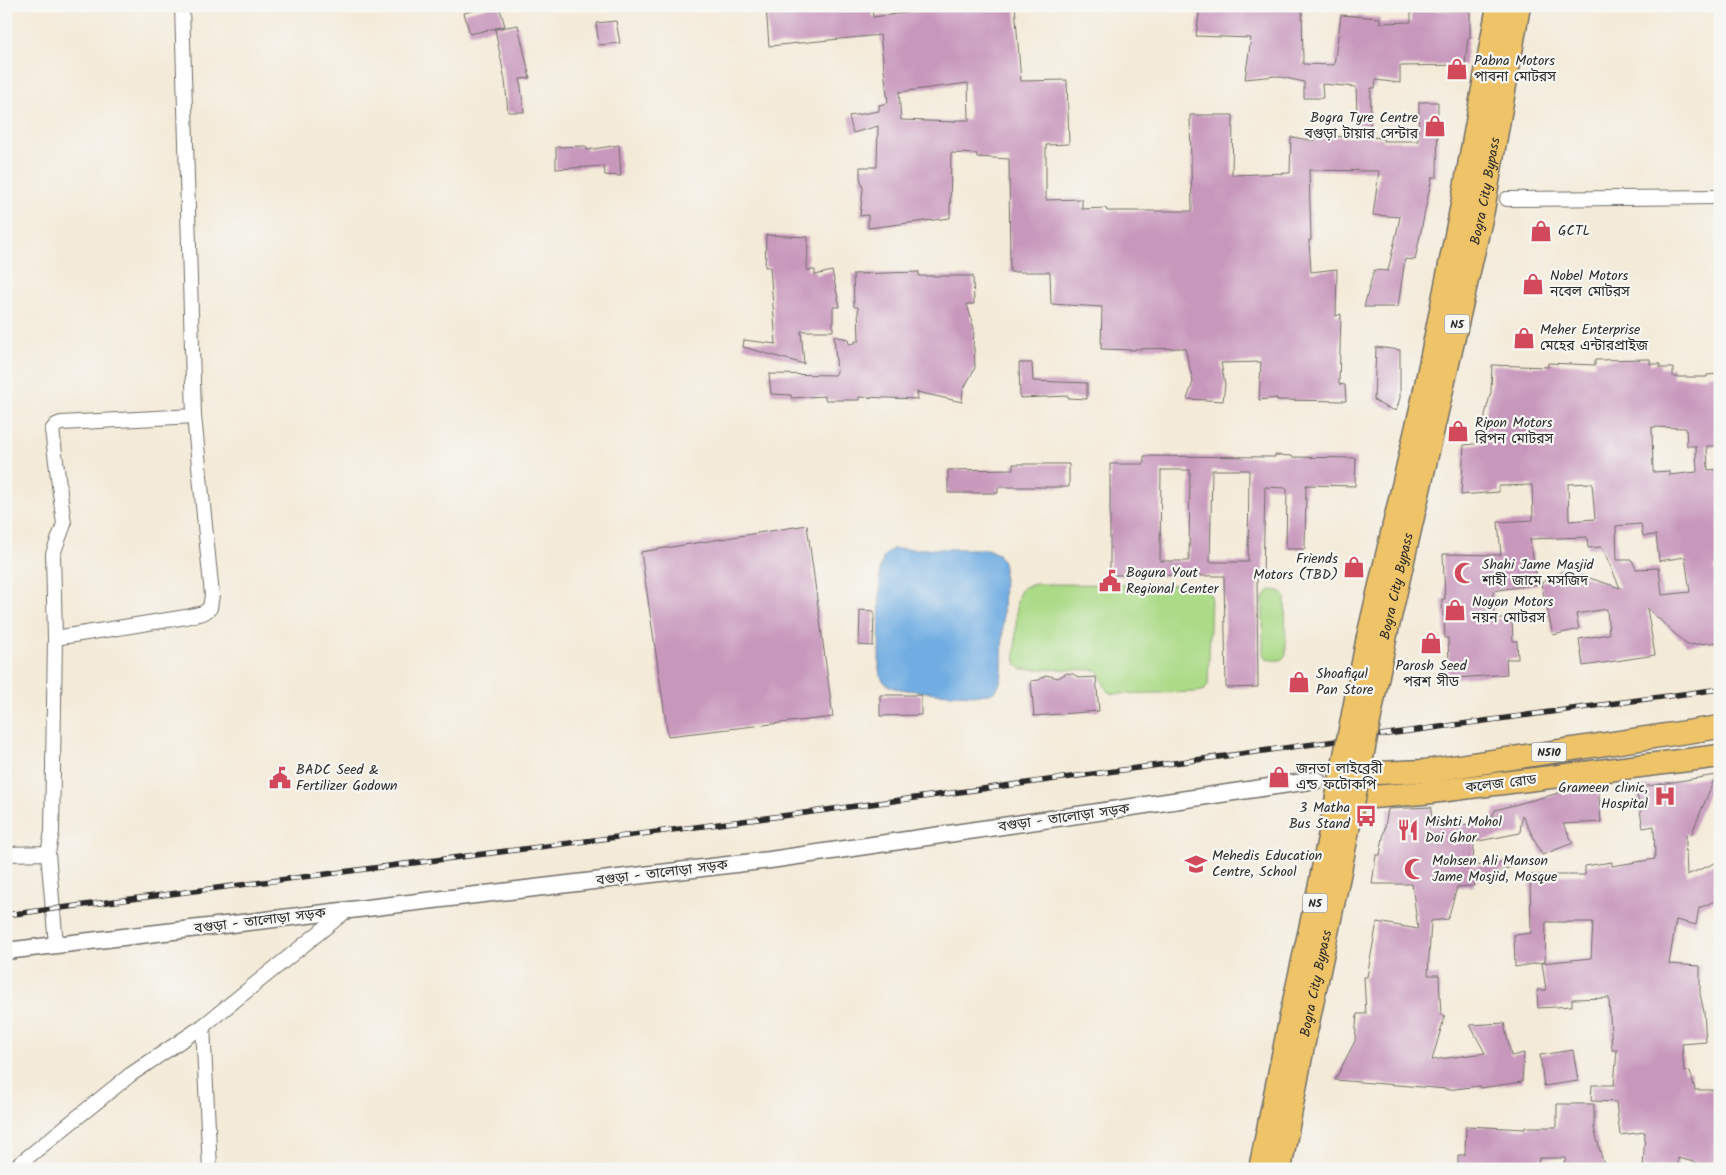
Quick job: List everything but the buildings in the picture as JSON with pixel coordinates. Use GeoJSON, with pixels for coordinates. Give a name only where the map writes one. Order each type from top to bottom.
{"type":"FeatureCollection","features":[{"type":"Feature","properties":{"kind":"highway","name":"Bogra City Bypass"},"geometry":{"type":"LineString","coordinates":[[1260,1169],[1320,884],[1368,638],[1423,400],[1462,205],[1498,6]]}},
{"type":"Feature","properties":{"kind":"highway","name":"Bogra City Bypass"},"geometry":{"type":"LineString","coordinates":[[1280,1169],[1302,1050],[1340,876],[1385,639],[1483,210],[1519,6]]}},
{"type":"Feature","properties":{"kind":"highway","name":"কলেজ রোড"},"geometry":{"type":"LineString","coordinates":[[1377,773],[1425,771],[1720,727]]}},
{"type":"Feature","properties":{"kind":"highway","name":"কলেজ রোড"},"geometry":{"type":"LineString","coordinates":[[1372,797],[1433,792],[1720,756]]}},
{"type":"Feature","properties":{"kind":"street"},"geometry":{"type":"LineString","coordinates":[[55,638],[186,617],[203,613],[210,608],[212,595],[194,416],[182,6]]}},
{"type":"Feature","properties":{"kind":"street"},"geometry":{"type":"LineString","coordinates":[[1507,199],[1720,197]]}},
{"type":"Feature","properties":{"kind":"street"},"geometry":{"type":"LineString","coordinates":[[56,945],[48,853],[52,832],[55,638],[53,554],[64,524],[52,430],[61,423],[194,416]]}},
{"type":"Feature","properties":{"kind":"street","name":"বগুড়া - তালোড়া সড়ক"},"geometry":{"type":"LineString","coordinates":[[6,952],[770,860],[1317,780]]}},
{"type":"Feature","properties":{"kind":"street"},"geometry":{"type":"LineString","coordinates":[[6,854],[48,853]]}},
{"type":"Feature","properties":{"kind":"street"},"geometry":{"type":"LineString","coordinates":[[13,1169],[130,1075],[203,1026],[346,911]]}},
{"type":"Feature","properties":{"kind":"street"},"geometry":{"type":"LineString","coordinates":[[203,1026],[210,1169]]}},
{"type":"Feature","properties":{"kind":"green space"},"geometry":{"type":"Polygon","coordinates":[[[1036,584],[1196,585],[1205,587],[1211,596],[1208,685],[1204,690],[1198,692],[1114,694],[1105,688],[1098,670],[1021,669],[1017,665],[1015,657],[1017,600],[1024,587],[1036,584]]]}},
{"type":"Feature","properties":{"kind":"green space"},"geometry":{"type":"Polygon","coordinates":[[[1270,590],[1280,591],[1285,597],[1286,654],[1282,659],[1278,660],[1266,659],[1263,654],[1263,598],[1270,590]]]}},
{"type":"Feature","properties":{"kind":"water"},"geometry":{"type":"Polygon","coordinates":[[[892,549],[987,549],[998,554],[1004,568],[1002,673],[998,687],[992,693],[974,695],[898,689],[886,684],[882,679],[879,668],[880,569],[884,556],[892,549]]]}},
{"type":"Feature","properties":{"kind":"railway"},"geometry":{"type":"LineString","coordinates":[[6,915],[797,814],[1720,689]]}},
{"type":"Feature","properties":{"kind":"place","name":"Pabna Motors পাবনা মোটরস"},"geometry":{"type":"Point","coordinates":[1457,69]}},
{"type":"Feature","properties":{"kind":"place","name":"Bogra Tyre Centre বগুড়া টায়ার সেন্টার"},"geometry":{"type":"Point","coordinates":[1435,126]}},
{"type":"Feature","properties":{"kind":"place","name":"GCTL"},"geometry":{"type":"Point","coordinates":[1541,231]}},
{"type":"Feature","properties":{"kind":"place","name":"Nobel Motors নবেল মোটরস"},"geometry":{"type":"Point","coordinates":[1533,284]}},
{"type":"Feature","properties":{"kind":"place","name":"Meher Enterprise মেহের এন্টারপ্রাইজ"},"geometry":{"type":"Point","coordinates":[1524,338]}},
{"type":"Feature","properties":{"kind":"place","name":"Ripon Motors রিপন মোটরস"},"geometry":{"type":"Point","coordinates":[1458,431]}},
{"type":"Feature","properties":{"kind":"place","name":"Friends Motors (TBD)"},"geometry":{"type":"Point","coordinates":[1354,567]}},
{"type":"Feature","properties":{"kind":"place","name":"Shahi Jame Masjid শাহী জামে মসজিদ"},"geometry":{"type":"Point","coordinates":[1465,573]}},
{"type":"Feature","properties":{"kind":"place","name":"Bogura Yout Regional Center"},"geometry":{"type":"Point","coordinates":[1110,581]}},
{"type":"Feature","properties":{"kind":"place","name":"Noyon Motors নয়ন মোটরস"},"geometry":{"type":"Point","coordinates":[1455,610]}},
{"type":"Feature","properties":{"kind":"place","name":"Parosh Seed পরশ সীড"},"geometry":{"type":"Point","coordinates":[1431,643]}},
{"type":"Feature","properties":{"kind":"place","name":"Shoafiqul Pan Store"},"geometry":{"type":"Point","coordinates":[1299,682]}},
{"type":"Feature","properties":{"kind":"place","name":"জনতা লাইব্রেরী এন্ড ফটোকপি"},"geometry":{"type":"Point","coordinates":[1279,777]}},
{"type":"Feature","properties":{"kind":"place","name":"BADC Seed & Fertilizer Godown"},"geometry":{"type":"Point","coordinates":[280,778]}},
{"type":"Feature","properties":{"kind":"place","name":"Grameen clinic, Hospital"},"geometry":{"type":"Point","coordinates":[1665,796]}},
{"type":"Feature","properties":{"kind":"place","name":"3 Matha Bus Stand"},"geometry":{"type":"Point","coordinates":[1366,816]}},
{"type":"Feature","properties":{"kind":"place","name":"Mishti Mohol Doi Ghor"},"geometry":{"type":"Point","coordinates":[1408,830]}},
{"type":"Feature","properties":{"kind":"place","name":"Mehedis Education Centre, School"},"geometry":{"type":"Point","coordinates":[1196,864]}},
{"type":"Feature","properties":{"kind":"place","name":"Mohsen Ali Manson Jame Mosjid, Mosque"},"geometry":{"type":"Point","coordinates":[1415,869]}}]}
